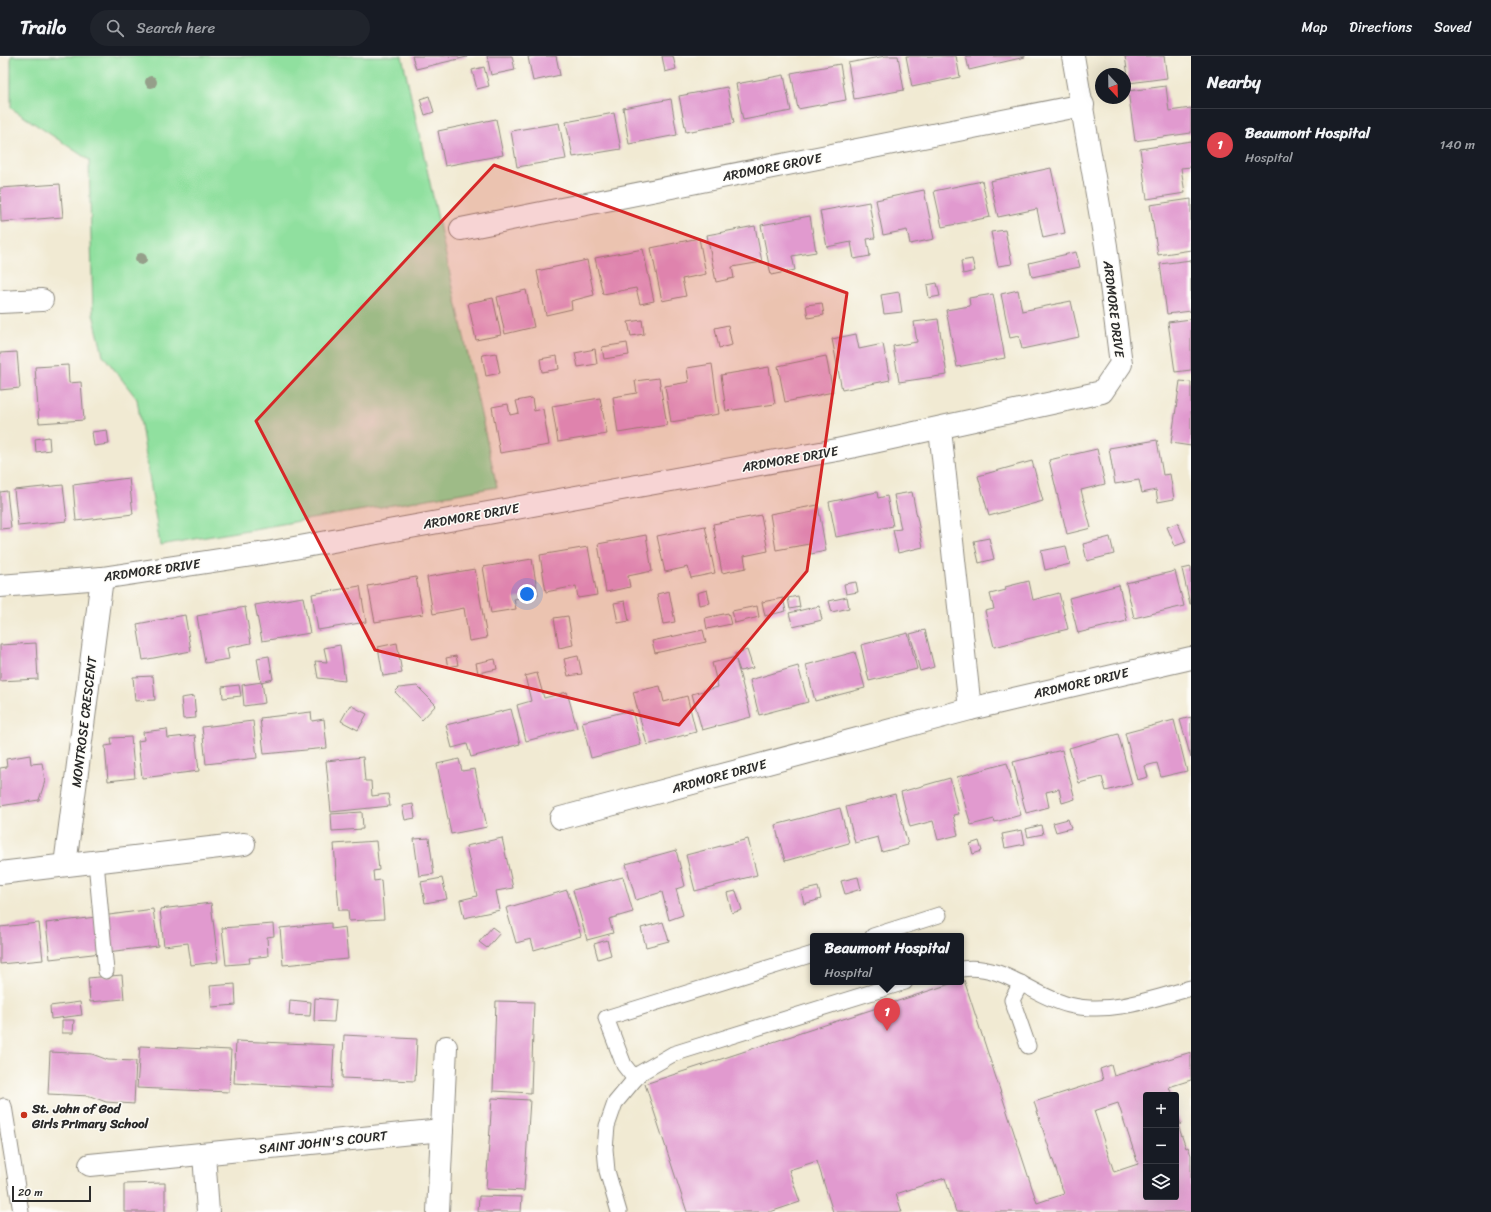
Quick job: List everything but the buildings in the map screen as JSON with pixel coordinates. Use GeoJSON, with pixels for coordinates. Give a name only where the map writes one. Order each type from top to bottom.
{"type":"FeatureCollection","features":[{"type":"Feature","properties":{"kind":"street","name":"ARDMORE DRIVE"},"geometry":{"type":"LineString","coordinates":[[0,586],[102,578],[288,549],[837,450],[940,429],[1102,392],[1121,364],[1106,246],[1083,105],[1073,56]]}},
{"type":"Feature","properties":{"kind":"street","name":"ARDMORE GROVE"},"geometry":{"type":"LineString","coordinates":[[461,229],[1083,105]]}},
{"type":"Feature","properties":{"kind":"street"},"geometry":{"type":"LineString","coordinates":[[0,302],[42,300]]}},
{"type":"Feature","properties":{"kind":"street"},"geometry":{"type":"LineString","coordinates":[[940,429],[970,709]]}},
{"type":"Feature","properties":{"kind":"street","name":"MONTROSE CRESCENT"},"geometry":{"type":"LineString","coordinates":[[65,865],[102,578]]}},
{"type":"Feature","properties":{"kind":"street","name":"ARDMORE DRIVE"},"geometry":{"type":"LineString","coordinates":[[561,818],[970,709],[1191,658]]}},
{"type":"Feature","properties":{"kind":"street"},"geometry":{"type":"LineString","coordinates":[[0,873],[244,844]]}},
{"type":"Feature","properties":{"kind":"street"},"geometry":{"type":"LineString","coordinates":[[438,1212],[446,1047]]}},
{"type":"Feature","properties":{"kind":"street","name":"SAINT JOHN'S COURT"},"geometry":{"type":"LineString","coordinates":[[90,1165],[442,1130]]}},
{"type":"Feature","properties":{"kind":"street"},"geometry":{"type":"LineString","coordinates":[[204,1154],[208,1212]]}},
{"type":"Feature","properties":{"kind":"lane"},"geometry":{"type":"LineString","coordinates":[[96,862],[106,971]]}},
{"type":"Feature","properties":{"kind":"lane"},"geometry":{"type":"LineString","coordinates":[[894,933],[914,930],[939,915]]}},
{"type":"Feature","properties":{"kind":"lane"},"geometry":{"type":"LineString","coordinates":[[635,1078],[624,1065],[606,1018],[810,955]]}},
{"type":"Feature","properties":{"kind":"lane"},"geometry":{"type":"LineString","coordinates":[[964,969],[970,968],[1004,974],[1036,992],[1069,1005],[1110,1009],[1191,988]]}},
{"type":"Feature","properties":{"kind":"lane"},"geometry":{"type":"LineString","coordinates":[[1021,983],[1012,1000],[1028,1046]]}},
{"type":"Feature","properties":{"kind":"lane"},"geometry":{"type":"LineString","coordinates":[[619,1212],[607,1171],[604,1149],[607,1126],[615,1102],[640,1073],[673,1054],[895,985]]}},
{"type":"Feature","properties":{"kind":"lane"},"geometry":{"type":"LineString","coordinates":[[4,1106],[21,1212]]}},
{"type":"Feature","properties":{"kind":"highlighted area"},"geometry":{"type":"Polygon","coordinates":[[[494,165],[847,293],[807,571],[679,725],[375,650],[256,421],[494,165]]]}},
{"type":"Feature","properties":{"kind":"green space"},"geometry":{"type":"Polygon","coordinates":[[[11,56],[402,56],[497,487],[160,545],[137,399],[103,355],[93,314],[89,160],[11,108],[11,56]]]}},
{"type":"Feature","properties":{"kind":"place","name":"Beaumont Hospital"},"geometry":{"type":"Point","coordinates":[887,1031]}},
{"type":"Feature","properties":{"kind":"place","name":"St. John of God Girls Primary School"},"geometry":{"type":"Point","coordinates":[24,1115]}}]}
